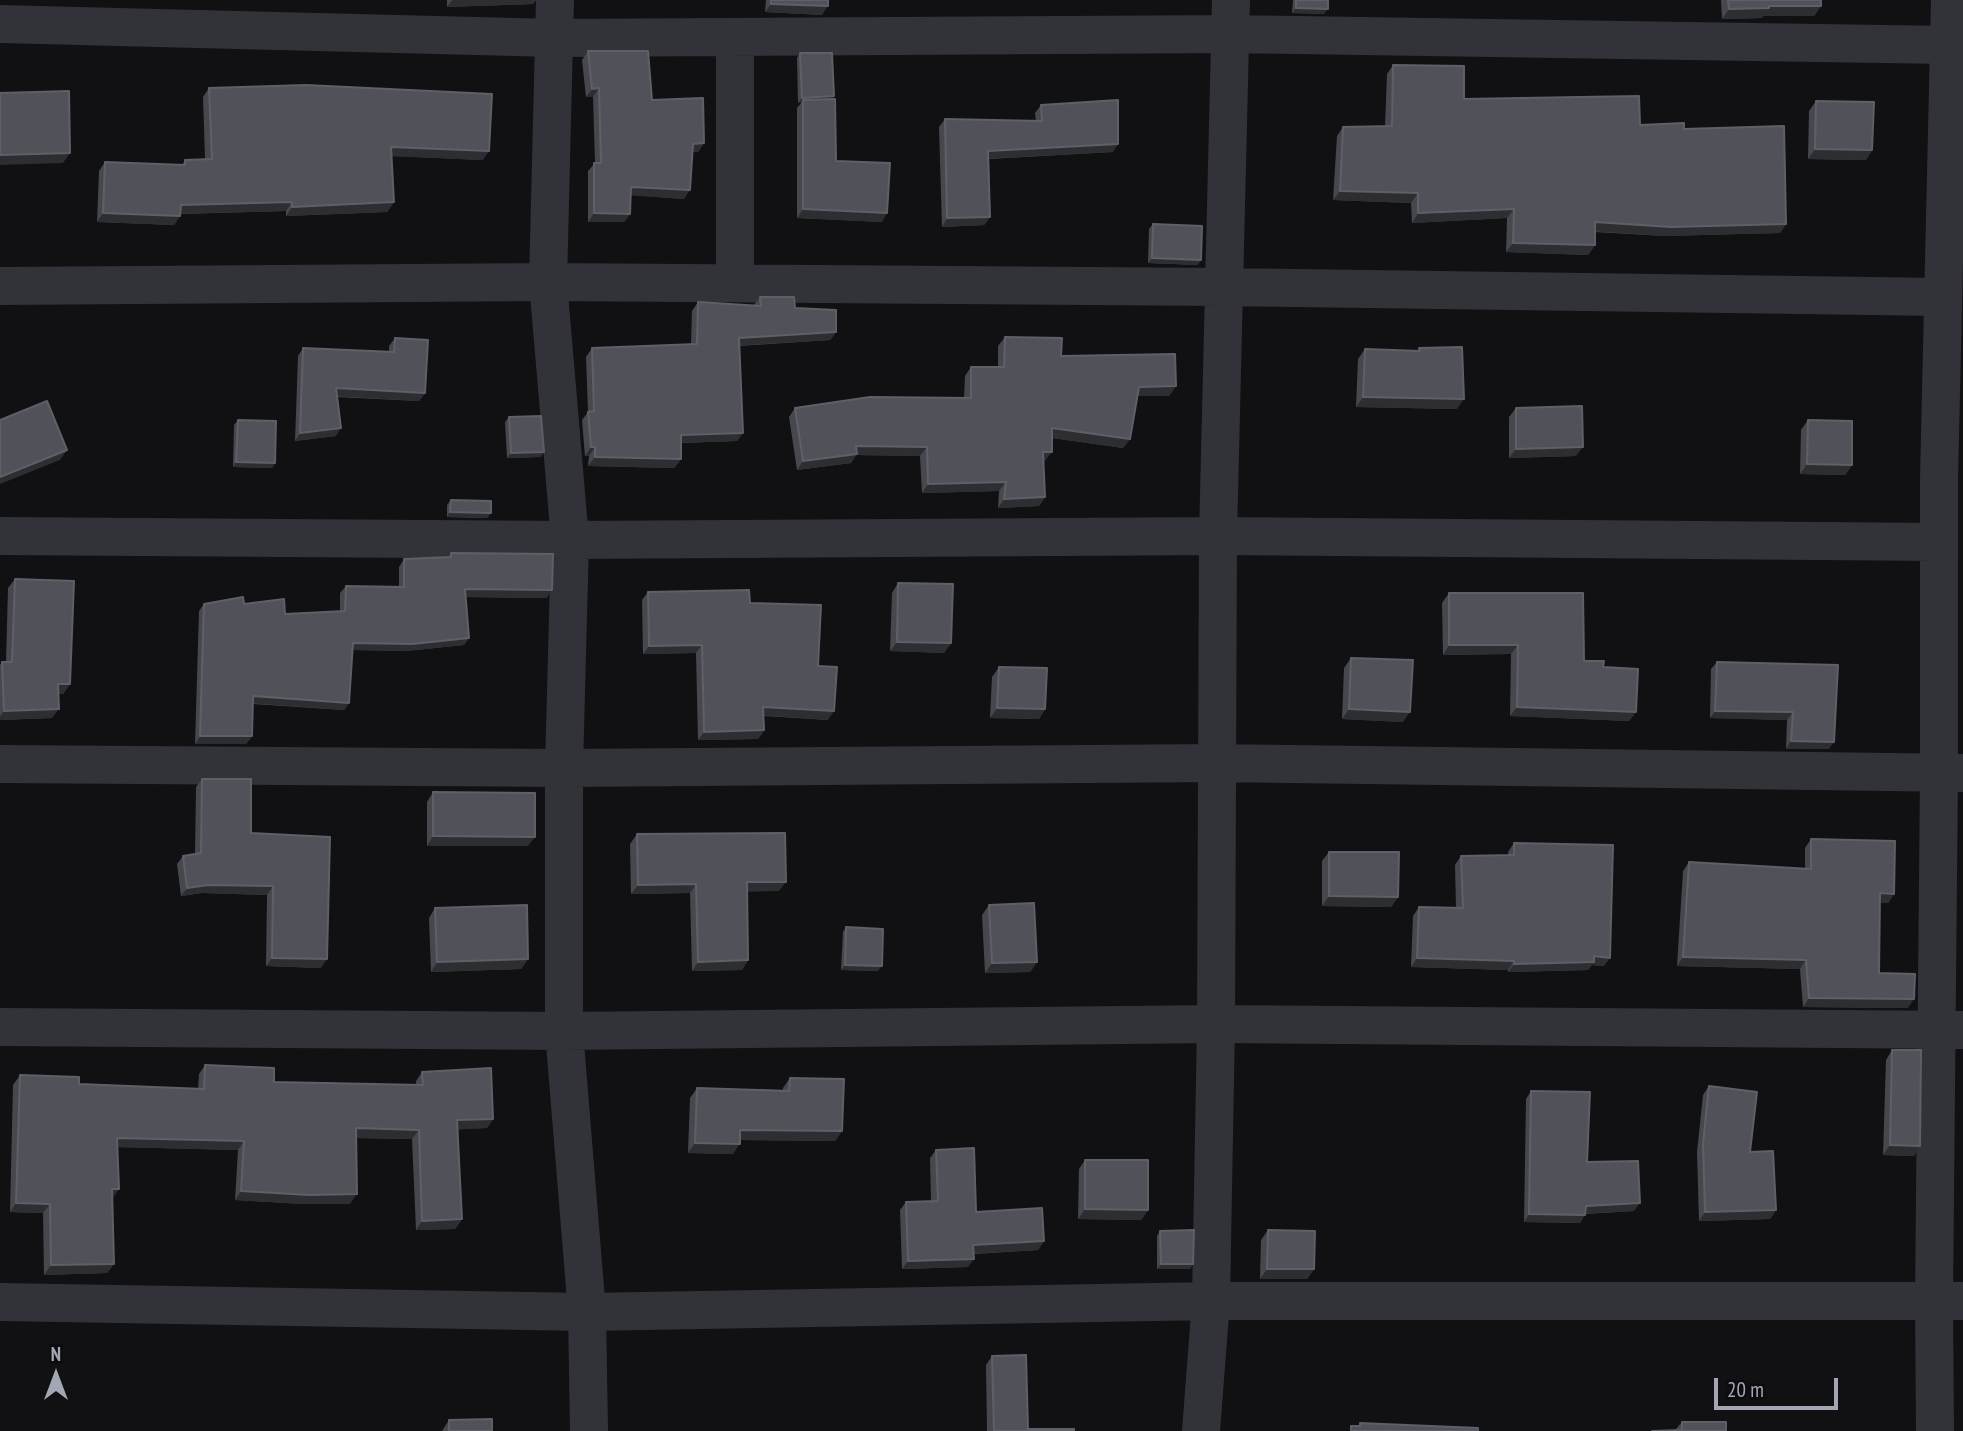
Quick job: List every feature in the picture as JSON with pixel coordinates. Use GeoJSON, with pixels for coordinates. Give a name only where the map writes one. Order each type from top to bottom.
{"type":"FeatureCollection","features":[{"type":"Feature","properties":{"kind":"street"},"geometry":{"type":"LineString","coordinates":[[555,0],[548,282],[570,540],[564,768],[564,1031],[587,1312],[589,1431]]}},
{"type":"Feature","properties":{"kind":"street"},"geometry":{"type":"LineString","coordinates":[[1935,1431],[1948,1301],[1951,773],[1939,542],[1951,480],[1943,297],[1954,222],[1950,0]]}},
{"type":"Feature","properties":{"kind":"street"},"geometry":{"type":"LineString","coordinates":[[0,24],[555,38],[735,37],[1231,17],[1949,45]]}},
{"type":"Feature","properties":{"kind":"street"},"geometry":{"type":"LineString","coordinates":[[1201,1431],[1211,1301],[1216,1024],[1218,537],[1231,17]]}},
{"type":"Feature","properties":{"kind":"street"},"geometry":{"type":"LineString","coordinates":[[735,37],[735,283]]}},
{"type":"Feature","properties":{"kind":"street"},"geometry":{"type":"LineString","coordinates":[[0,286],[735,283],[1943,297]]}},
{"type":"Feature","properties":{"kind":"street"},"geometry":{"type":"LineString","coordinates":[[0,536],[570,540],[1218,537],[1939,542]]}},
{"type":"Feature","properties":{"kind":"street"},"geometry":{"type":"LineString","coordinates":[[0,764],[564,768],[1216,763],[1951,773]]}},
{"type":"Feature","properties":{"kind":"street"},"geometry":{"type":"LineString","coordinates":[[0,1027],[564,1031],[1216,1024],[1949,1029]]}},
{"type":"Feature","properties":{"kind":"street"},"geometry":{"type":"LineString","coordinates":[[0,1302],[587,1312],[1211,1301],[1948,1301]]}},
{"type":"Feature","properties":{"kind":"building"},"geometry":{"type":"Polygon","coordinates":[[[771,0],[828,0],[828,6],[771,4],[771,0]]]}},
{"type":"Feature","properties":{"kind":"building"},"geometry":{"type":"Polygon","coordinates":[[[1296,0],[1328,0],[1328,9],[1296,8],[1296,0]]]}},
{"type":"Feature","properties":{"kind":"building"},"geometry":{"type":"Polygon","coordinates":[[[1728,0],[1821,0],[1821,6],[1729,9],[1728,0]]]}},
{"type":"Feature","properties":{"kind":"building"},"geometry":{"type":"Polygon","coordinates":[[[588,51],[648,51],[652,100],[703,98],[704,143],[693,144],[690,190],[631,187],[630,214],[594,213],[594,163],[601,163],[599,88],[592,89],[588,51]]]}},
{"type":"Feature","properties":{"kind":"building"},"geometry":{"type":"Polygon","coordinates":[[[800,53],[832,53],[834,96],[802,98],[800,53]]]}},
{"type":"Feature","properties":{"kind":"building"},"geometry":{"type":"Polygon","coordinates":[[[1393,65],[1464,66],[1464,99],[1639,96],[1640,125],[1684,123],[1684,129],[1784,126],[1786,224],[1671,227],[1595,222],[1595,245],[1513,243],[1514,209],[1418,213],[1418,193],[1340,191],[1343,127],[1392,126],[1393,65]]]}},
{"type":"Feature","properties":{"kind":"building"},"geometry":{"type":"Polygon","coordinates":[[[306,85],[492,94],[489,151],[391,147],[394,202],[292,207],[292,202],[181,205],[180,216],[103,213],[105,162],[185,165],[185,160],[212,159],[209,88],[306,85]]]}},
{"type":"Feature","properties":{"kind":"building"},"geometry":{"type":"Polygon","coordinates":[[[69,91],[70,153],[0,155],[0,93],[69,91]]]}},
{"type":"Feature","properties":{"kind":"building"},"geometry":{"type":"Polygon","coordinates":[[[835,99],[836,161],[890,163],[887,213],[803,209],[803,100],[835,99]]]}},
{"type":"Feature","properties":{"kind":"building"},"geometry":{"type":"Polygon","coordinates":[[[1118,100],[1118,144],[988,151],[990,217],[947,218],[945,119],[1042,121],[1041,105],[1118,100]]]}},
{"type":"Feature","properties":{"kind":"building"},"geometry":{"type":"Polygon","coordinates":[[[1816,101],[1874,102],[1872,150],[1815,149],[1816,101]]]}},
{"type":"Feature","properties":{"kind":"building"},"geometry":{"type":"Polygon","coordinates":[[[1153,224],[1202,226],[1201,260],[1152,258],[1153,224]]]}},
{"type":"Feature","properties":{"kind":"building"},"geometry":{"type":"Polygon","coordinates":[[[760,297],[794,297],[795,308],[836,310],[836,332],[739,338],[743,433],[681,435],[681,459],[595,457],[595,447],[591,447],[588,412],[594,411],[592,348],[697,344],[698,302],[761,306],[760,297]]]}},
{"type":"Feature","properties":{"kind":"building"},"geometry":{"type":"Polygon","coordinates":[[[1005,337],[1062,338],[1061,356],[1175,354],[1176,386],[1139,387],[1130,439],[1052,428],[1052,452],[1043,452],[1045,497],[1004,499],[1006,482],[928,484],[927,447],[856,446],[857,454],[803,461],[795,408],[870,397],[971,398],[971,367],[1004,367],[1005,337]]]}},
{"type":"Feature","properties":{"kind":"building"},"geometry":{"type":"Polygon","coordinates":[[[395,338],[428,340],[425,393],[336,388],[341,428],[300,433],[303,348],[394,352],[395,338]]]}},
{"type":"Feature","properties":{"kind":"building"},"geometry":{"type":"Polygon","coordinates":[[[1462,347],[1464,399],[1363,397],[1365,349],[1420,351],[1419,348],[1462,347]]]}},
{"type":"Feature","properties":{"kind":"building"},"geometry":{"type":"Polygon","coordinates":[[[47,401],[67,450],[0,477],[0,420],[47,401]]]}},
{"type":"Feature","properties":{"kind":"building"},"geometry":{"type":"Polygon","coordinates":[[[1582,406],[1583,447],[1516,449],[1516,408],[1582,406]]]}},
{"type":"Feature","properties":{"kind":"building"},"geometry":{"type":"Polygon","coordinates":[[[541,416],[544,452],[511,453],[509,417],[541,416]]]}},
{"type":"Feature","properties":{"kind":"building"},"geometry":{"type":"Polygon","coordinates":[[[238,420],[276,421],[275,463],[236,462],[238,420]]]}},
{"type":"Feature","properties":{"kind":"building"},"geometry":{"type":"Polygon","coordinates":[[[1808,420],[1852,421],[1852,465],[1807,464],[1808,420]]]}},
{"type":"Feature","properties":{"kind":"building"},"geometry":{"type":"Polygon","coordinates":[[[451,500],[491,501],[491,513],[450,512],[451,500]]]}},
{"type":"Feature","properties":{"kind":"building"},"geometry":{"type":"Polygon","coordinates":[[[451,553],[553,554],[552,590],[465,589],[469,638],[412,644],[353,643],[349,703],[253,696],[252,736],[200,736],[204,604],[243,597],[244,604],[284,599],[285,614],[345,611],[346,586],[404,587],[404,559],[451,557],[451,553]]]}},
{"type":"Feature","properties":{"kind":"building"},"geometry":{"type":"Polygon","coordinates":[[[15,579],[74,581],[70,684],[58,684],[59,709],[4,711],[2,662],[12,662],[15,579]]]}},
{"type":"Feature","properties":{"kind":"building"},"geometry":{"type":"Polygon","coordinates":[[[898,583],[953,584],[951,643],[897,642],[898,583]]]}},
{"type":"Feature","properties":{"kind":"building"},"geometry":{"type":"Polygon","coordinates":[[[749,590],[750,603],[821,605],[818,666],[837,667],[834,711],[763,707],[764,730],[704,732],[702,645],[649,646],[648,592],[749,590]]]}},
{"type":"Feature","properties":{"kind":"building"},"geometry":{"type":"Polygon","coordinates":[[[1449,593],[1583,593],[1584,661],[1604,661],[1603,667],[1638,669],[1636,712],[1517,707],[1518,645],[1449,645],[1449,593]]]}},
{"type":"Feature","properties":{"kind":"building"},"geometry":{"type":"Polygon","coordinates":[[[1351,658],[1413,660],[1410,712],[1349,709],[1351,658]]]}},
{"type":"Feature","properties":{"kind":"building"},"geometry":{"type":"Polygon","coordinates":[[[1717,662],[1838,665],[1834,742],[1791,741],[1793,712],[1715,711],[1717,662]]]}},
{"type":"Feature","properties":{"kind":"building"},"geometry":{"type":"Polygon","coordinates":[[[999,667],[1047,668],[1045,709],[997,708],[999,667]]]}},
{"type":"Feature","properties":{"kind":"building"},"geometry":{"type":"Polygon","coordinates":[[[202,779],[251,779],[251,833],[330,837],[327,959],[272,958],[273,886],[208,885],[187,888],[183,856],[201,853],[202,779]]]}},
{"type":"Feature","properties":{"kind":"building"},"geometry":{"type":"Polygon","coordinates":[[[433,792],[535,793],[535,837],[433,836],[433,792]]]}},
{"type":"Feature","properties":{"kind":"building"},"geometry":{"type":"Polygon","coordinates":[[[785,833],[786,882],[747,882],[748,960],[698,962],[696,884],[638,885],[637,834],[785,833]]]}},
{"type":"Feature","properties":{"kind":"building"},"geometry":{"type":"Polygon","coordinates":[[[1811,839],[1895,841],[1894,894],[1880,893],[1879,973],[1915,974],[1914,999],[1809,998],[1806,960],[1683,957],[1689,862],[1811,869],[1811,839]]]}},
{"type":"Feature","properties":{"kind":"building"},"geometry":{"type":"Polygon","coordinates":[[[1514,843],[1613,845],[1610,958],[1594,956],[1594,962],[1514,964],[1514,961],[1417,958],[1419,907],[1463,908],[1461,856],[1514,855],[1514,843]]]}},
{"type":"Feature","properties":{"kind":"building"},"geometry":{"type":"Polygon","coordinates":[[[1329,852],[1399,852],[1398,897],[1329,896],[1329,852]]]}},
{"type":"Feature","properties":{"kind":"building"},"geometry":{"type":"Polygon","coordinates":[[[1034,903],[1037,962],[992,963],[989,905],[1034,903]]]}},
{"type":"Feature","properties":{"kind":"building"},"geometry":{"type":"Polygon","coordinates":[[[527,905],[528,959],[437,962],[435,908],[527,905]]]}},
{"type":"Feature","properties":{"kind":"building"},"geometry":{"type":"Polygon","coordinates":[[[846,927],[883,929],[882,966],[845,965],[846,927]]]}},
{"type":"Feature","properties":{"kind":"building"},"geometry":{"type":"Polygon","coordinates":[[[1892,1050],[1921,1050],[1920,1146],[1890,1145],[1892,1050]]]}},
{"type":"Feature","properties":{"kind":"building"},"geometry":{"type":"Polygon","coordinates":[[[205,1065],[274,1068],[274,1082],[423,1085],[422,1072],[491,1068],[493,1119],[457,1120],[462,1219],[422,1221],[419,1130],[356,1128],[357,1194],[309,1195],[241,1191],[244,1141],[117,1138],[119,1189],[112,1189],[114,1264],[51,1265],[50,1204],[16,1203],[20,1075],[79,1077],[79,1084],[204,1089],[205,1065]]]}},
{"type":"Feature","properties":{"kind":"building"},"geometry":{"type":"Polygon","coordinates":[[[790,1078],[844,1079],[842,1131],[740,1130],[740,1144],[695,1143],[697,1088],[789,1091],[790,1078]]]}},
{"type":"Feature","properties":{"kind":"building"},"geometry":{"type":"Polygon","coordinates":[[[1709,1086],[1757,1092],[1750,1152],[1773,1151],[1776,1210],[1705,1212],[1703,1144],[1709,1086]]]}},
{"type":"Feature","properties":{"kind":"building"},"geometry":{"type":"Polygon","coordinates":[[[1531,1091],[1590,1092],[1587,1162],[1638,1161],[1640,1203],[1586,1206],[1585,1215],[1529,1214],[1531,1091]]]}},
{"type":"Feature","properties":{"kind":"building"},"geometry":{"type":"Polygon","coordinates":[[[974,1148],[976,1212],[1042,1208],[1044,1241],[973,1245],[974,1259],[908,1261],[906,1202],[938,1201],[936,1150],[974,1148]]]}},
{"type":"Feature","properties":{"kind":"building"},"geometry":{"type":"Polygon","coordinates":[[[1085,1160],[1148,1160],[1148,1210],[1085,1209],[1085,1160]]]}},
{"type":"Feature","properties":{"kind":"building"},"geometry":{"type":"Polygon","coordinates":[[[1194,1230],[1193,1264],[1161,1264],[1160,1231],[1194,1230]]]}},
{"type":"Feature","properties":{"kind":"building"},"geometry":{"type":"Polygon","coordinates":[[[1268,1230],[1315,1231],[1314,1269],[1267,1269],[1268,1230]]]}},
{"type":"Feature","properties":{"kind":"building"},"geometry":{"type":"Polygon","coordinates":[[[1026,1355],[1028,1429],[1074,1431],[994,1431],[992,1356],[1026,1355]]]}},
{"type":"Feature","properties":{"kind":"building"},"geometry":{"type":"Polygon","coordinates":[[[492,1419],[492,1431],[449,1431],[449,1420],[492,1419]]]}},
{"type":"Feature","properties":{"kind":"building"},"geometry":{"type":"Polygon","coordinates":[[[1682,1422],[1726,1422],[1726,1431],[1652,1431],[1682,1430],[1682,1422]]]}},
{"type":"Feature","properties":{"kind":"building"},"geometry":{"type":"Polygon","coordinates":[[[1360,1423],[1478,1428],[1478,1431],[1351,1431],[1351,1426],[1360,1426],[1360,1423]]]}}]}
